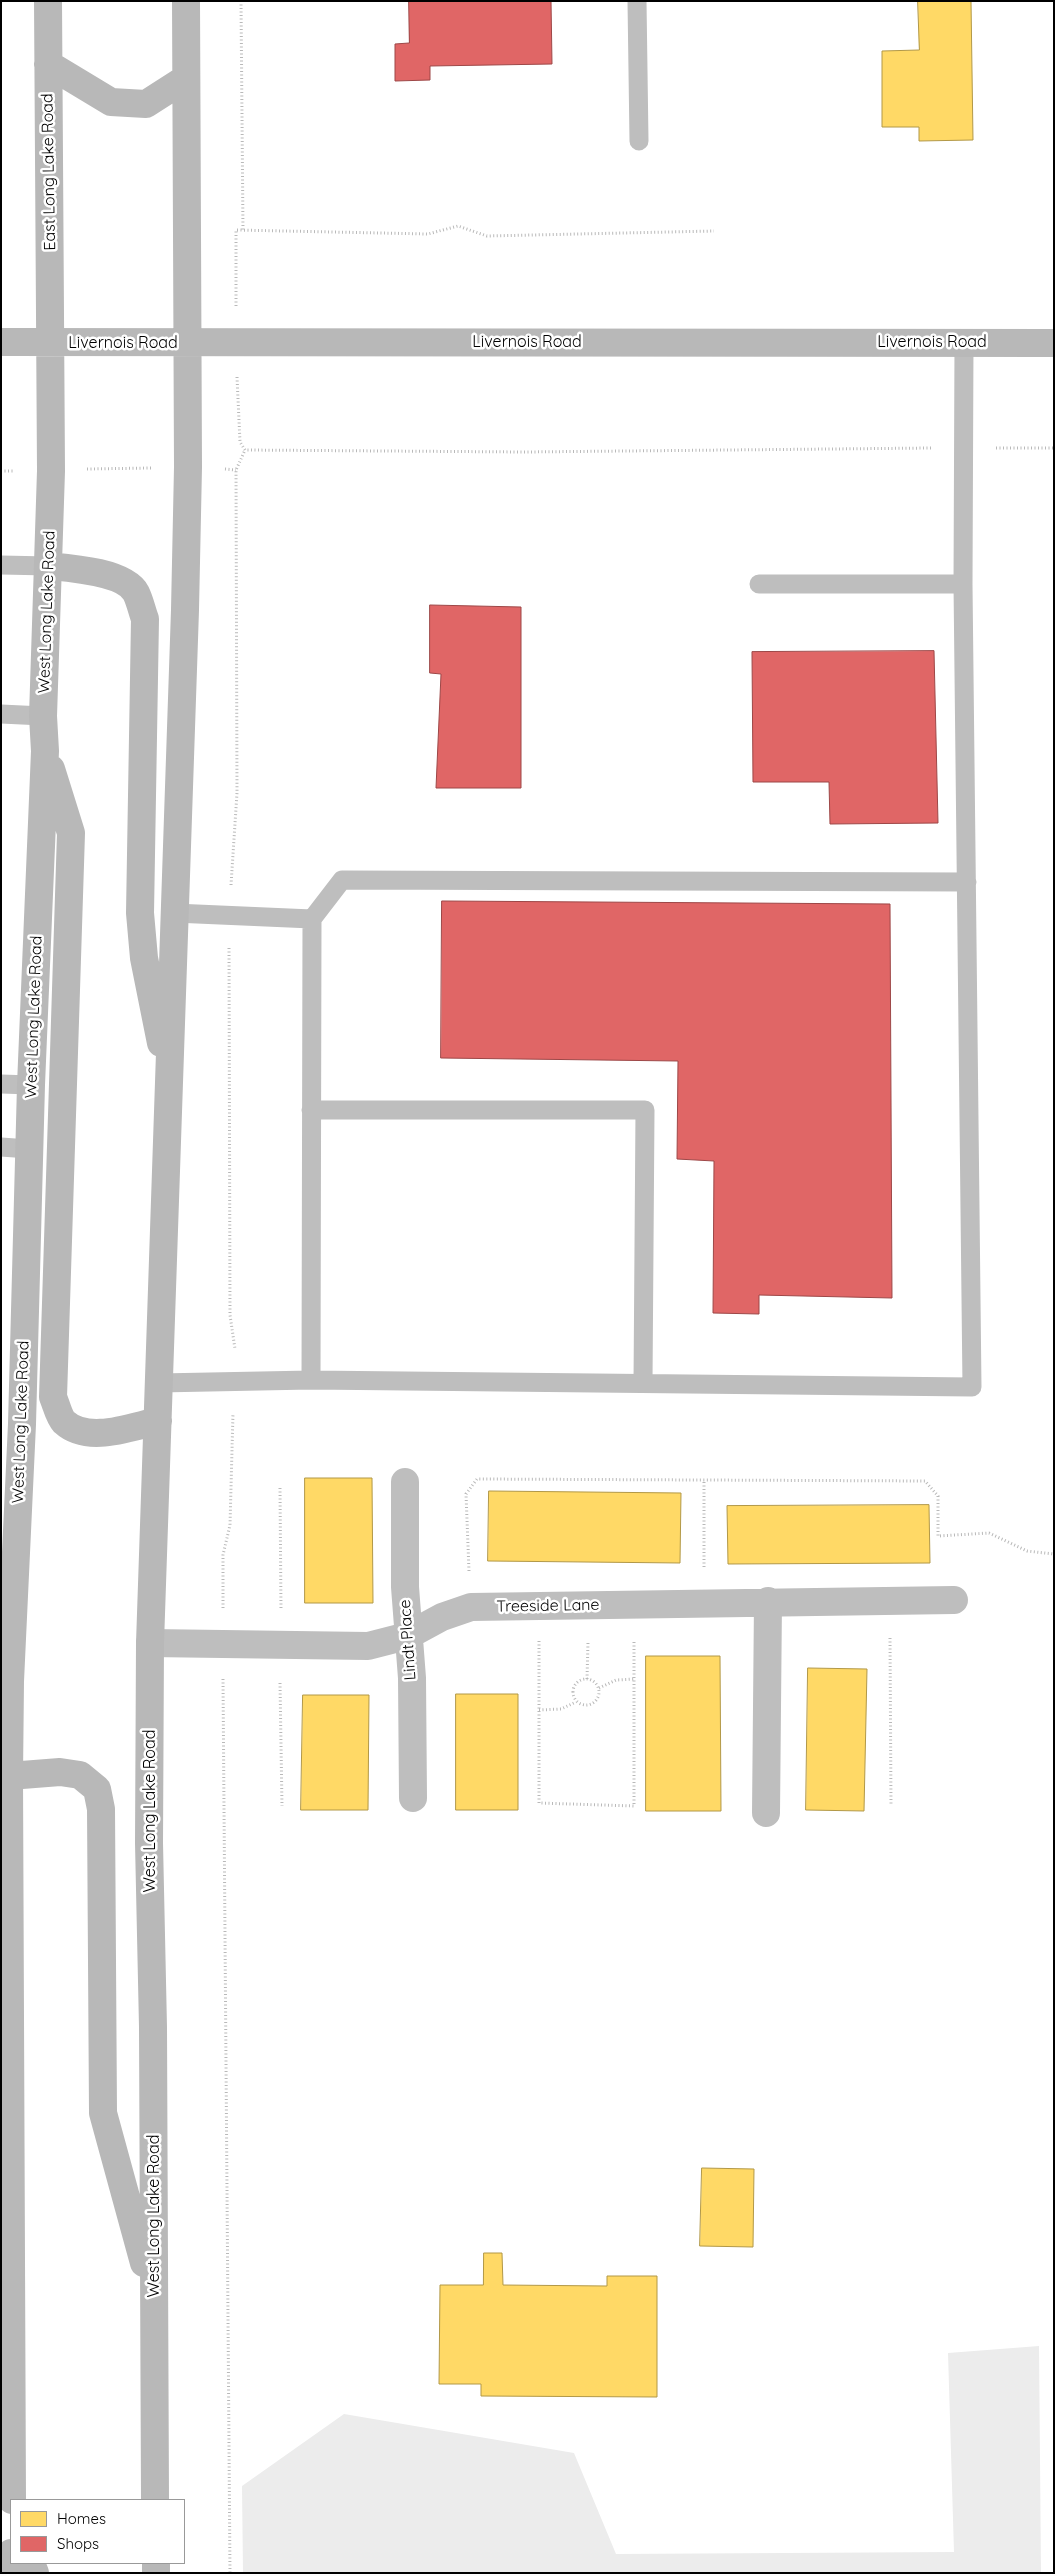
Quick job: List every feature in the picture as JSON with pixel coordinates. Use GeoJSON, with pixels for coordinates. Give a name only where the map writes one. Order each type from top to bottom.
{"type":"FeatureCollection","features":[{"type":"Feature","properties":{"kind":"main road","name":"East Long Lake Road"},"geometry":{"type":"LineString","coordinates":[[48,1],[51,343]]}},
{"type":"Feature","properties":{"kind":"main road"},"geometry":{"type":"LineString","coordinates":[[186,1],[187,343]]}},
{"type":"Feature","properties":{"kind":"main road"},"geometry":{"type":"LineString","coordinates":[[48,64],[111,102],[146,104],[185,78]]}},
{"type":"Feature","properties":{"kind":"main road","name":"Livernois Road"},"geometry":{"type":"LineString","coordinates":[[1,342],[1054,343]]}},
{"type":"Feature","properties":{"kind":"main road","name":"West Long Lake Road"},"geometry":{"type":"LineString","coordinates":[[12,2499],[5,1803],[9,1776],[10,1681],[22,1424],[31,1084],[45,751],[43,716],[49,566],[51,343]]}},
{"type":"Feature","properties":{"kind":"main road","name":"West Long Lake Road"},"geometry":{"type":"LineString","coordinates":[[155,2499],[153,2037],[148,1843],[150,1643],[185,600],[188,467],[187,343]]}},
{"type":"Feature","properties":{"kind":"main road"},"geometry":{"type":"LineString","coordinates":[[49,566],[88,570],[115,578],[135,591],[145,619],[140,913],[144,958],[170,1089]]}},
{"type":"Feature","properties":{"kind":"main road"},"geometry":{"type":"LineString","coordinates":[[45,751],[71,833],[53,1397],[63,1421],[83,1432],[105,1432],[158,1421]]}},
{"type":"Feature","properties":{"kind":"main road"},"geometry":{"type":"LineString","coordinates":[[9,1776],[60,1772],[80,1776],[98,1789],[101,1809],[103,2113],[154,2298]]}},
{"type":"Feature","properties":{"kind":"street","name":"Lindt Place"},"geometry":{"type":"LineString","coordinates":[[405,1482],[405,1587],[407,1636],[412,1678],[413,1798]]}},
{"type":"Feature","properties":{"kind":"street","name":"Treeside Lane"},"geometry":{"type":"LineString","coordinates":[[150,1643],[368,1646],[407,1636],[442,1617],[470,1607],[954,1600]]}},
{"type":"Feature","properties":{"kind":"street"},"geometry":{"type":"LineString","coordinates":[[766,1813],[768,1602]]}},
{"type":"Feature","properties":{"kind":"lane"},"geometry":{"type":"LineString","coordinates":[[637,1],[639,141]]}},
{"type":"Feature","properties":{"kind":"lane"},"geometry":{"type":"LineString","coordinates":[[159,1383],[311,1380],[972,1387],[963,584],[964,342]]}},
{"type":"Feature","properties":{"kind":"lane"},"geometry":{"type":"LineString","coordinates":[[1,565],[49,566]]}},
{"type":"Feature","properties":{"kind":"lane"},"geometry":{"type":"LineString","coordinates":[[759,584],[963,584]]}},
{"type":"Feature","properties":{"kind":"lane"},"geometry":{"type":"LineString","coordinates":[[1,714],[43,716]]}},
{"type":"Feature","properties":{"kind":"lane"},"geometry":{"type":"LineString","coordinates":[[311,1380],[312,919],[342,880],[967,882]]}},
{"type":"Feature","properties":{"kind":"lane"},"geometry":{"type":"LineString","coordinates":[[174,913],[312,919]]}},
{"type":"Feature","properties":{"kind":"lane"},"geometry":{"type":"LineString","coordinates":[[1,1084],[31,1084]]}},
{"type":"Feature","properties":{"kind":"lane"},"geometry":{"type":"LineString","coordinates":[[311,1110],[645,1110],[644,1383]]}},
{"type":"Feature","properties":{"kind":"lane"},"geometry":{"type":"LineString","coordinates":[[1,1147],[29,1149]]}},
{"type":"Feature","properties":{"kind":"path"},"geometry":{"type":"LineString","coordinates":[[241,1],[243,230]]}},
{"type":"Feature","properties":{"kind":"path"},"geometry":{"type":"LineString","coordinates":[[236,230],[428,234],[458,226],[487,236],[714,231]]}},
{"type":"Feature","properties":{"kind":"path"},"geometry":{"type":"LineString","coordinates":[[240,442],[245,450]]}},
{"type":"Feature","properties":{"kind":"path"},"geometry":{"type":"LineString","coordinates":[[245,450],[524,452],[934,448]]}},
{"type":"Feature","properties":{"kind":"path"},"geometry":{"type":"LineString","coordinates":[[986,448],[1054,448]]}},
{"type":"Feature","properties":{"kind":"path"},"geometry":{"type":"LineString","coordinates":[[230,892],[236,848],[237,793],[236,470],[245,450]]}},
{"type":"Feature","properties":{"kind":"path"},"geometry":{"type":"LineString","coordinates":[[86,470],[155,468]]}},
{"type":"Feature","properties":{"kind":"path"},"geometry":{"type":"LineString","coordinates":[[228,469],[236,470]]}},
{"type":"Feature","properties":{"kind":"path"},"geometry":{"type":"LineString","coordinates":[[1,471],[10,471]]}},
{"type":"Feature","properties":{"kind":"path"},"geometry":{"type":"LineString","coordinates":[[229,946],[230,1315],[235,1338],[235,1355]]}},
{"type":"Feature","properties":{"kind":"path"},"geometry":{"type":"LineString","coordinates":[[223,1612],[223,1556],[230,1525],[233,1405]]}},
{"type":"Feature","properties":{"kind":"path"},"geometry":{"type":"LineString","coordinates":[[469,1579],[466,1494],[477,1479],[925,1481],[938,1496],[938,1536],[989,1533],[1027,1551],[1054,1554]]}},
{"type":"Feature","properties":{"kind":"path"},"geometry":{"type":"LineString","coordinates":[[704,1480],[704,1571]]}},
{"type":"Feature","properties":{"kind":"path"},"geometry":{"type":"LineString","coordinates":[[280,1488],[281,1611]]}},
{"type":"Feature","properties":{"kind":"path"},"geometry":{"type":"LineString","coordinates":[[890,1637],[891,1806]]}},
{"type":"Feature","properties":{"kind":"path"},"geometry":{"type":"LineString","coordinates":[[539,1638],[540,1803],[634,1806],[634,1638]]}},
{"type":"Feature","properties":{"kind":"path"},"geometry":{"type":"LineString","coordinates":[[587,1679],[588,1638]]}},
{"type":"Feature","properties":{"kind":"path"},"geometry":{"type":"LineString","coordinates":[[223,1675],[230,2573]]}},
{"type":"Feature","properties":{"kind":"path"},"geometry":{"type":"LineString","coordinates":[[587,1679],[594,1682],[598,1688],[598,1697],[593,1704],[584,1705],[576,1702],[572,1694],[574,1687],[580,1680],[587,1679]]}},
{"type":"Feature","properties":{"kind":"path"},"geometry":{"type":"LineString","coordinates":[[598,1688],[616,1680],[634,1679]]}},
{"type":"Feature","properties":{"kind":"path"},"geometry":{"type":"LineString","coordinates":[[280,1683],[282,1806]]}},
{"type":"Feature","properties":{"kind":"path"},"geometry":{"type":"LineString","coordinates":[[539,1710],[561,1709],[576,1702]]}},
{"type":"Feature","properties":{"kind":"shaded area"},"geometry":{"type":"Polygon","coordinates":[[[1039,2346],[1041,2573],[243,2573],[242,2486],[344,2414],[574,2453],[616,2554],[954,2552],[948,2353],[1039,2346]]]}},
{"type":"Feature","properties":{"kind":"building: Homes"},"geometry":{"type":"Polygon","coordinates":[[[918,1],[971,1],[973,140],[919,141],[919,127],[882,127],[882,51],[919,50],[918,1]]]}},
{"type":"Feature","properties":{"kind":"building: Homes"},"geometry":{"type":"Polygon","coordinates":[[[305,1478],[372,1478],[373,1603],[305,1603],[305,1478]]]}},
{"type":"Feature","properties":{"kind":"building: Homes"},"geometry":{"type":"Polygon","coordinates":[[[489,1491],[681,1493],[680,1563],[488,1561],[489,1491]]]}},
{"type":"Feature","properties":{"kind":"building: Homes"},"geometry":{"type":"Polygon","coordinates":[[[929,1505],[930,1563],[728,1564],[727,1506],[929,1505]]]}},
{"type":"Feature","properties":{"kind":"building: Homes"},"geometry":{"type":"Polygon","coordinates":[[[646,1656],[720,1656],[721,1811],[646,1811],[646,1656]]]}},
{"type":"Feature","properties":{"kind":"building: Homes"},"geometry":{"type":"Polygon","coordinates":[[[808,1668],[867,1669],[864,1811],[806,1810],[808,1668]]]}},
{"type":"Feature","properties":{"kind":"building: Homes"},"geometry":{"type":"Polygon","coordinates":[[[456,1694],[518,1694],[518,1810],[456,1810],[456,1694]]]}},
{"type":"Feature","properties":{"kind":"building: Homes"},"geometry":{"type":"Polygon","coordinates":[[[303,1695],[369,1695],[368,1810],[301,1810],[303,1695]]]}},
{"type":"Feature","properties":{"kind":"building: Homes"},"geometry":{"type":"Polygon","coordinates":[[[702,2168],[754,2169],[753,2247],[700,2246],[702,2168]]]}},
{"type":"Feature","properties":{"kind":"building: Homes"},"geometry":{"type":"Polygon","coordinates":[[[484,2253],[502,2253],[503,2285],[607,2286],[607,2276],[657,2276],[657,2397],[481,2396],[481,2384],[439,2384],[440,2285],[483,2285],[484,2253]]]}},
{"type":"Feature","properties":{"kind":"building: Shops"},"geometry":{"type":"Polygon","coordinates":[[[409,1],[551,1],[552,64],[430,66],[430,80],[395,81],[395,44],[409,43],[409,1]]]}},
{"type":"Feature","properties":{"kind":"building: Shops"},"geometry":{"type":"Polygon","coordinates":[[[430,605],[521,607],[521,788],[436,788],[441,674],[430,673],[430,605]]]}},
{"type":"Feature","properties":{"kind":"building: Shops"},"geometry":{"type":"Polygon","coordinates":[[[934,651],[938,823],[830,824],[829,782],[753,782],[752,652],[934,651]]]}},
{"type":"Feature","properties":{"kind":"building: Shops"},"geometry":{"type":"Polygon","coordinates":[[[442,901],[890,904],[892,1298],[759,1295],[759,1314],[713,1313],[714,1161],[677,1159],[678,1061],[441,1058],[442,901]]]}}]}
